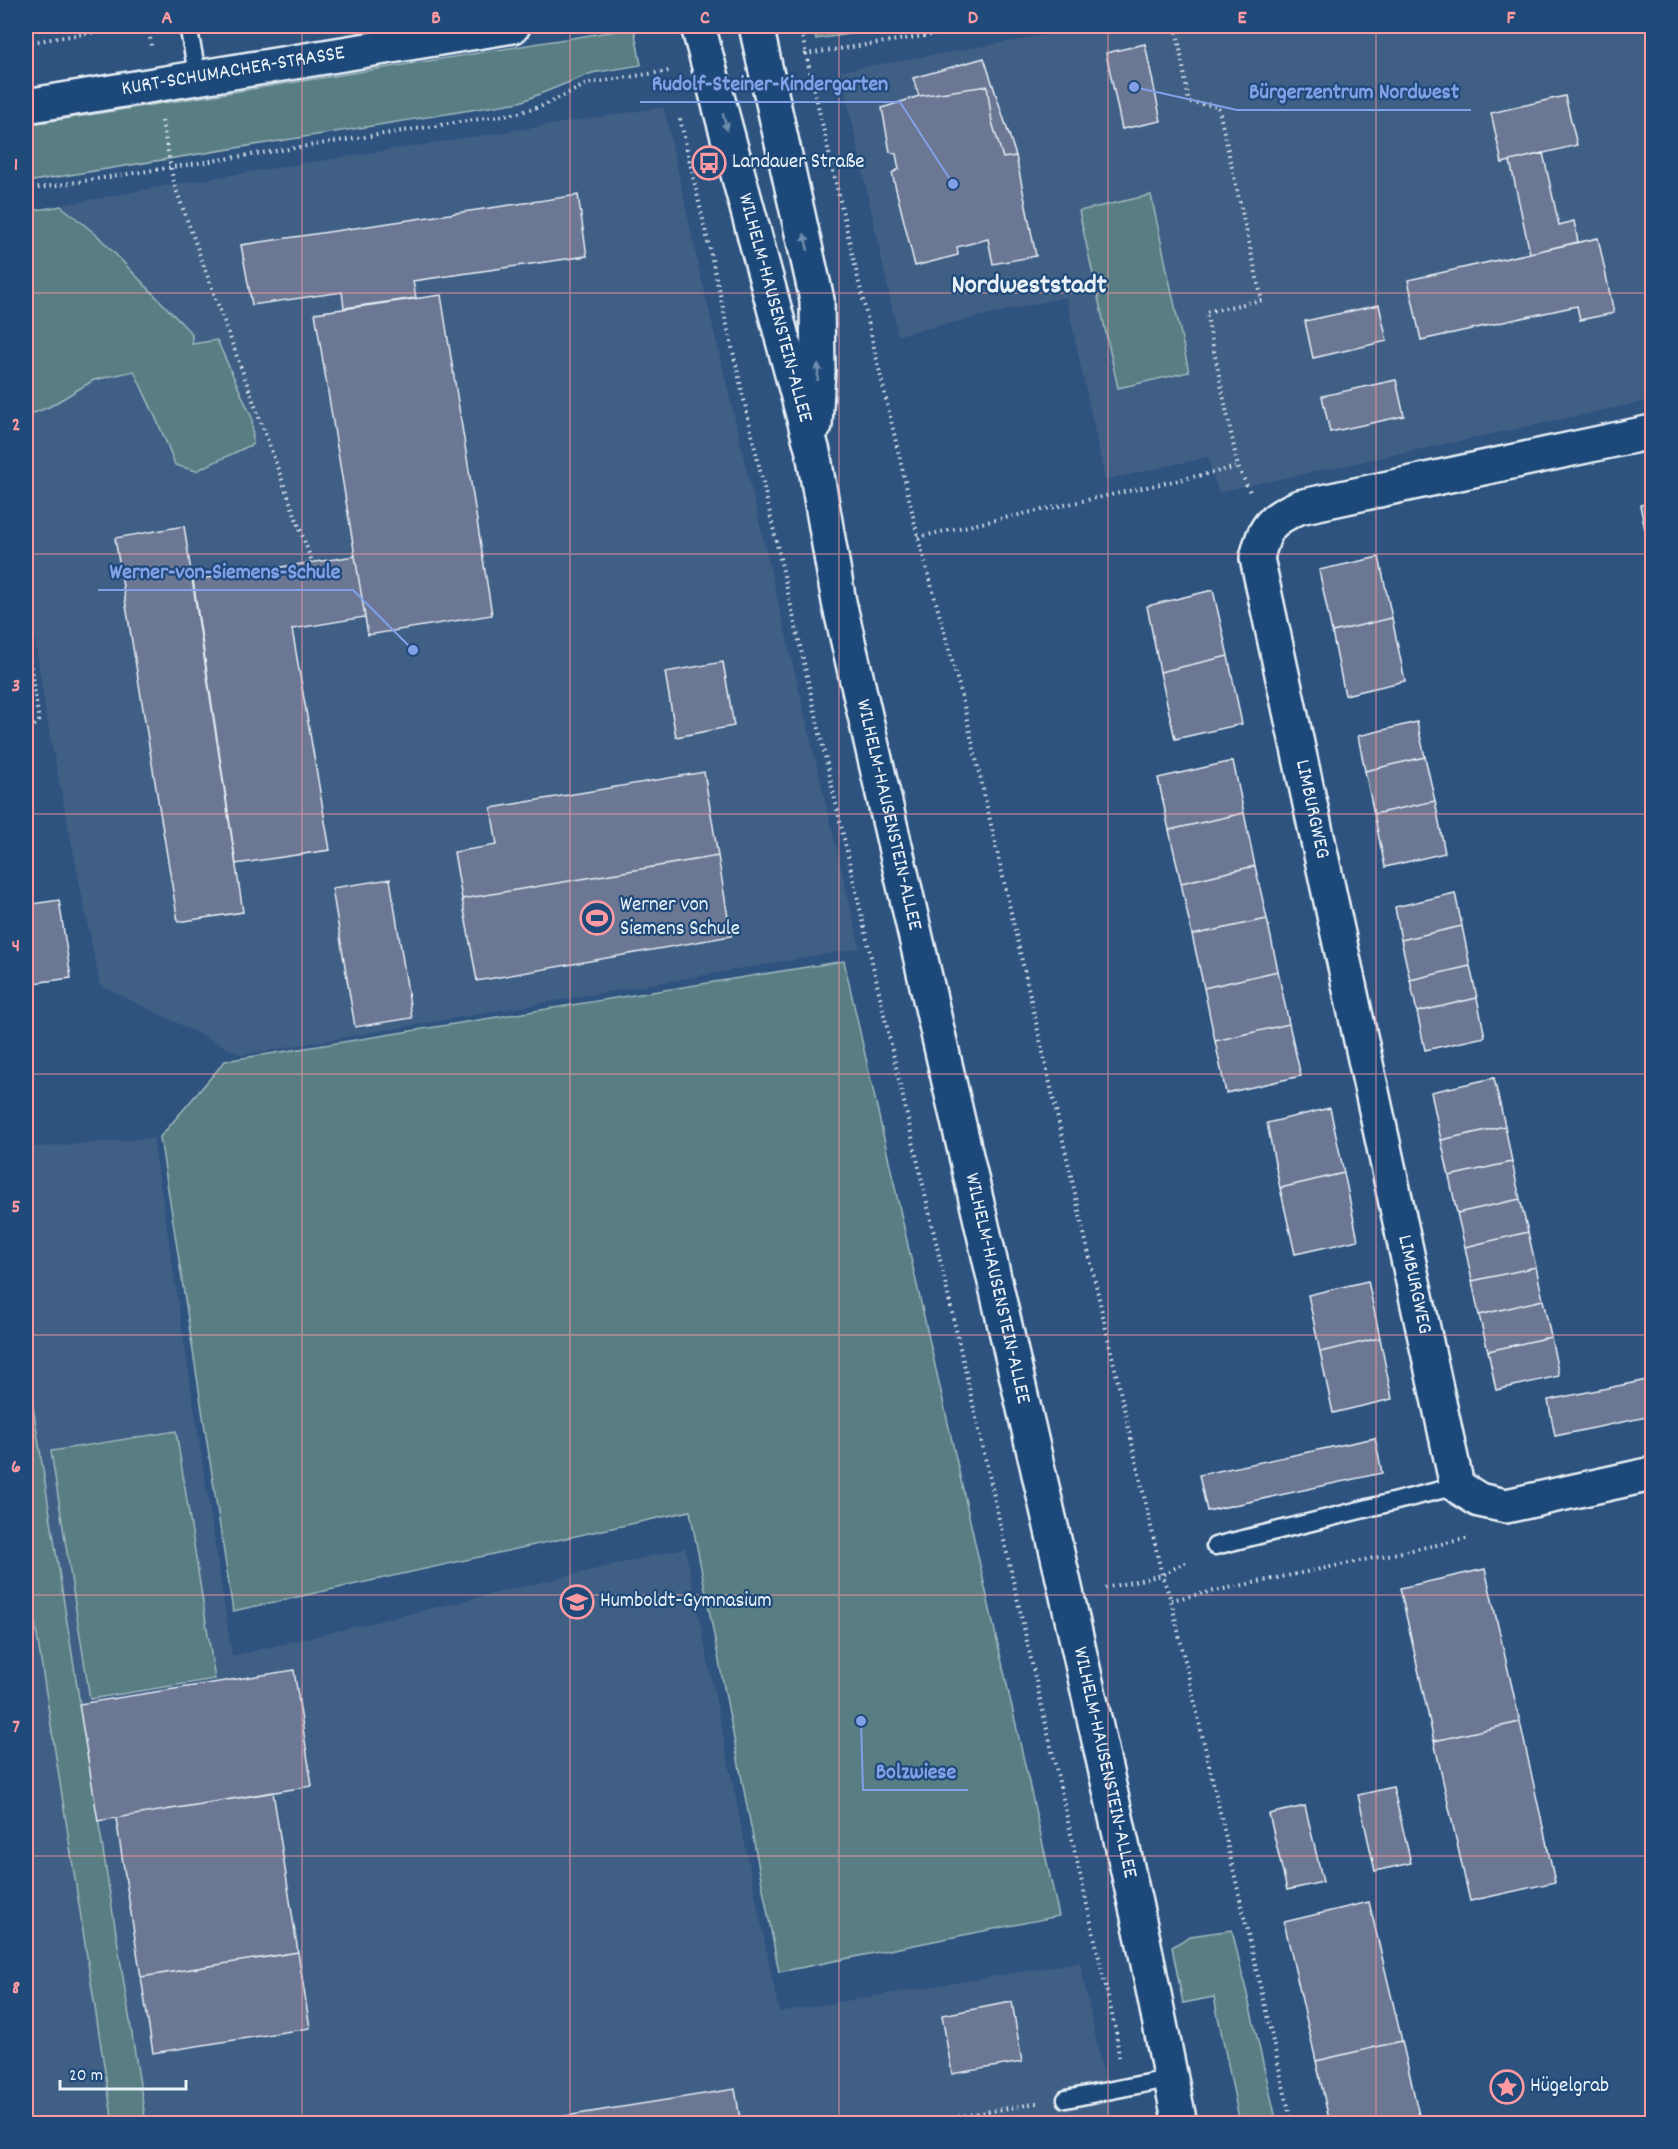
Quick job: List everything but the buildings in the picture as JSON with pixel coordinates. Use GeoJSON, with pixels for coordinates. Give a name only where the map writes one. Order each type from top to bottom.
{"type":"FeatureCollection","features":[{"type":"Feature","properties":{"kind":"street","name":"KURT-SCHUMACHER-STRASSE"},"geometry":{"type":"LineString","coordinates":[[26,106],[513,26]]}},
{"type":"Feature","properties":{"kind":"street","name":"WILHELM-HAUSENSTEIN-ALLEE"},"geometry":{"type":"LineString","coordinates":[[698,26],[813,452],[839,602],[1067,1596],[1173,2078],[1180,2124]]}},
{"type":"Feature","properties":{"kind":"street","name":"WILHELM-HAUSENSTEIN-ALLEE"},"geometry":{"type":"LineString","coordinates":[[756,26],[817,300],[818,371],[813,452]]}},
{"type":"Feature","properties":{"kind":"street"},"geometry":{"type":"LineString","coordinates":[[1276,517],[1299,507],[1653,432]]}},
{"type":"Feature","properties":{"kind":"street","name":"LIMBURGWEG"},"geometry":{"type":"LineString","coordinates":[[1276,517],[1262,536],[1257,558],[1457,1486]]}},
{"type":"Feature","properties":{"kind":"street"},"geometry":{"type":"LineString","coordinates":[[1457,1486],[1479,1500],[1506,1506],[1653,1474]]}},
{"type":"Feature","properties":{"kind":"lane"},"geometry":{"type":"LineString","coordinates":[[188,26],[198,77]]}},
{"type":"Feature","properties":{"kind":"lane"},"geometry":{"type":"LineString","coordinates":[[1215,1546],[1457,1486]]}},
{"type":"Feature","properties":{"kind":"lane"},"geometry":{"type":"LineString","coordinates":[[1066,2099],[1173,2078]]}},
{"type":"Feature","properties":{"kind":"path"},"geometry":{"type":"LineString","coordinates":[[26,43],[133,26]]}},
{"type":"Feature","properties":{"kind":"path"},"geometry":{"type":"LineString","coordinates":[[149,26],[170,168],[312,562]]}},
{"type":"Feature","properties":{"kind":"path"},"geometry":{"type":"LineString","coordinates":[[990,26],[806,54],[918,537],[961,693],[1157,1551],[1172,1600],[1292,2124]]}},
{"type":"Feature","properties":{"kind":"path"},"geometry":{"type":"LineString","coordinates":[[1176,26],[1189,102],[1218,106],[1262,300],[1206,312],[1238,467],[1252,499],[1276,517]]}},
{"type":"Feature","properties":{"kind":"path"},"geometry":{"type":"LineString","coordinates":[[26,190],[518,113],[540,107],[589,83],[669,69],[670,78]]}},
{"type":"Feature","properties":{"kind":"path"},"geometry":{"type":"LineString","coordinates":[[678,109],[1113,2021],[1122,2089]]}},
{"type":"Feature","properties":{"kind":"path"},"geometry":{"type":"LineString","coordinates":[[918,537],[1238,467]]}},
{"type":"Feature","properties":{"kind":"path"},"geometry":{"type":"LineString","coordinates":[[26,637],[39,721],[26,733]]}},
{"type":"Feature","properties":{"kind":"path"},"geometry":{"type":"LineString","coordinates":[[1172,1600],[1493,1534],[1506,1506]]}},
{"type":"Feature","properties":{"kind":"path"},"geometry":{"type":"LineString","coordinates":[[917,2124],[1066,2099]]}},
{"type":"Feature","properties":{"kind":"shaded area"},"geometry":{"type":"Polygon","coordinates":[[[1098,26],[1648,26],[1652,44],[1652,400],[1218,492],[1208,457],[1105,480],[1066,297],[898,335],[841,71],[1098,26]]]}},
{"type":"Feature","properties":{"kind":"shaded area"},"geometry":{"type":"Polygon","coordinates":[[[664,107],[696,255],[860,948],[242,1055],[100,985],[47,720],[26,580],[26,212],[174,184],[664,107]]]}},
{"type":"Feature","properties":{"kind":"shaded area","name":"Humboldt-Gymnasium"},"geometry":{"type":"Polygon","coordinates":[[[153,1138],[232,1656],[685,1548],[779,2012],[1080,1962],[1113,2123],[26,2124],[26,1148],[153,1138]]]}},
{"type":"Feature","properties":{"kind":"green space"},"geometry":{"type":"Polygon","coordinates":[[[814,26],[906,26],[816,39],[814,26]]]}},
{"type":"Feature","properties":{"kind":"green space"},"geometry":{"type":"Polygon","coordinates":[[[634,28],[641,65],[592,73],[520,102],[26,182],[26,125],[634,28]]]}},
{"type":"Feature","properties":{"kind":"green space"},"geometry":{"type":"Polygon","coordinates":[[[1151,195],[1189,372],[1118,388],[1079,211],[1151,195]]]}},
{"type":"Feature","properties":{"kind":"green space"},"geometry":{"type":"Polygon","coordinates":[[[61,206],[98,236],[192,334],[192,344],[217,340],[252,418],[253,444],[196,471],[175,465],[134,371],[94,380],[49,407],[26,416],[26,212],[61,206]]]}},
{"type":"Feature","properties":{"kind":"green space"},"geometry":{"type":"Polygon","coordinates":[[[844,961],[1059,1916],[779,1972],[690,1511],[233,1611],[160,1137],[225,1061],[844,961]]]}},
{"type":"Feature","properties":{"kind":"green space"},"geometry":{"type":"Polygon","coordinates":[[[26,1381],[29,1381],[146,2123],[113,2123],[26,1565],[26,1381]]]}},
{"type":"Feature","properties":{"kind":"green space"},"geometry":{"type":"Polygon","coordinates":[[[176,1431],[215,1679],[90,1699],[51,1451],[176,1431]]]}},
{"type":"Feature","properties":{"kind":"green space"},"geometry":{"type":"Polygon","coordinates":[[[1232,1930],[1277,2123],[1240,2123],[1214,1997],[1183,2003],[1172,1947],[1190,1936],[1232,1930]]]}},
{"type":"Feature","properties":{"kind":"place","name":"Bürgerzentrum Nordwest"},"geometry":{"type":"Point","coordinates":[1134,87]}},
{"type":"Feature","properties":{"kind":"place","name":"Landauer Straße"},"geometry":{"type":"Point","coordinates":[709,163]}},
{"type":"Feature","properties":{"kind":"place","name":"Rudolf-Steiner-Kindergarten"},"geometry":{"type":"Point","coordinates":[953,184]}},
{"type":"Feature","properties":{"kind":"place","name":"Werner-von-Siemens-Schule"},"geometry":{"type":"Point","coordinates":[413,650]}},
{"type":"Feature","properties":{"kind":"place","name":"Werner von Siemens Schule"},"geometry":{"type":"Point","coordinates":[597,918]}},
{"type":"Feature","properties":{"kind":"place","name":"Humboldt-Gymnasium"},"geometry":{"type":"Point","coordinates":[577,1602]}},
{"type":"Feature","properties":{"kind":"place","name":"Bolzwiese"},"geometry":{"type":"Point","coordinates":[861,1721]}},
{"type":"Feature","properties":{"kind":"place","name":"Hügelgrab"},"geometry":{"type":"Point","coordinates":[1507,2087]}},
{"type":"Feature","properties":{"kind":"district","name":"Nordweststadt"},"geometry":{"type":"Point","coordinates":[1029,286]}}]}
